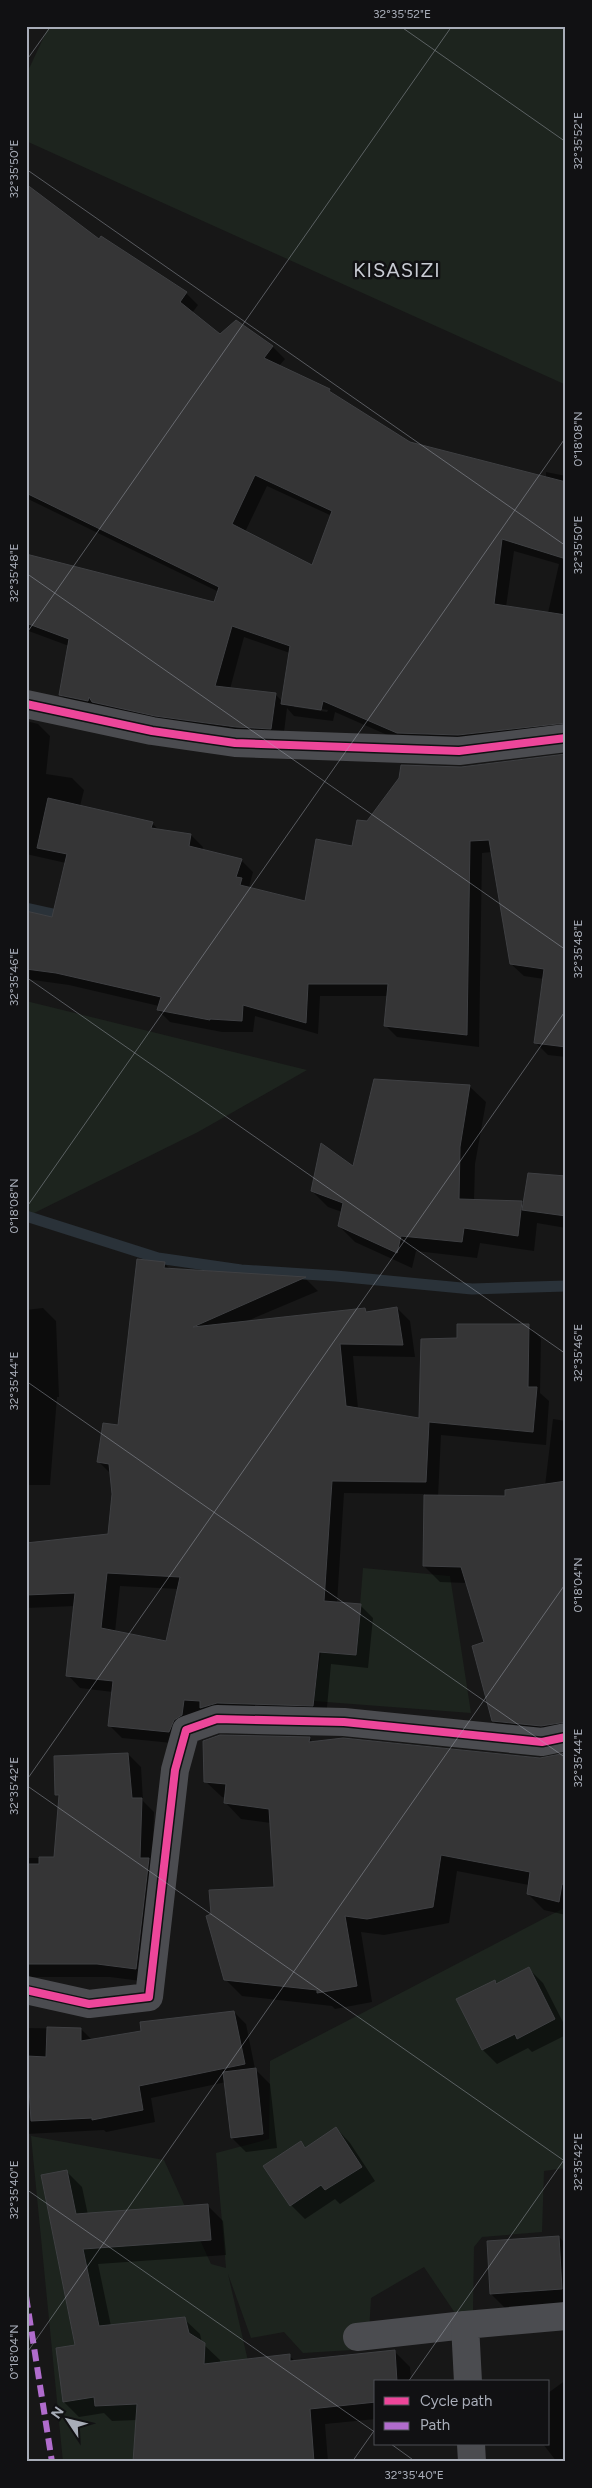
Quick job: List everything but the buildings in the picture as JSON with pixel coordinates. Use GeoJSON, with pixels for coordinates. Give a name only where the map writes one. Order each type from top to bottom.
{"type":"FeatureCollection","features":[{"type":"Feature","properties":{"kind":"street"},"geometry":{"type":"LineString","coordinates":[[26,704],[152,731],[235,742],[459,751],[566,738]]}},
{"type":"Feature","properties":{"kind":"street"},"geometry":{"type":"LineString","coordinates":[[26,1990],[89,2004],[148,1997],[175,1770],[186,1730],[217,1719],[344,1722],[542,1742],[566,1737]]}},
{"type":"Feature","properties":{"kind":"street"},"geometry":{"type":"LineString","coordinates":[[357,2337],[566,2316]]}},
{"type":"Feature","properties":{"kind":"street"},"geometry":{"type":"LineString","coordinates":[[465,2325],[468,2380]]}},
{"type":"Feature","properties":{"kind":"street"},"geometry":{"type":"LineString","coordinates":[[471,2446],[472,2462]]}},
{"type":"Feature","properties":{"kind":"shaded area"},"geometry":{"type":"Polygon","coordinates":[[[49,26],[566,26],[566,380],[564,384],[26,141],[26,75],[49,26]]]}},
{"type":"Feature","properties":{"kind":"shaded area"},"geometry":{"type":"Polygon","coordinates":[[[26,1001],[307,1070],[198,1132],[26,1217],[26,1001]]]}},
{"type":"Feature","properties":{"kind":"shaded area"},"geometry":{"type":"Polygon","coordinates":[[[363,1568],[450,1576],[471,1713],[313,1701],[321,1652],[356,1655],[363,1568]]]}},
{"type":"Feature","properties":{"kind":"shaded area"},"geometry":{"type":"Polygon","coordinates":[[[566,1907],[566,2168],[544,2171],[542,2232],[482,2237],[474,2247],[473,2311],[457,2316],[424,2267],[371,2298],[368,2349],[303,2353],[284,2332],[251,2338],[228,2274],[260,2413],[250,2462],[63,2462],[31,2136],[164,2160],[211,2264],[226,2268],[216,2153],[269,2139],[270,2061],[566,1907]]]}},
{"type":"Feature","properties":{"kind":"waterway"},"geometry":{"type":"LineString","coordinates":[[26,908],[67,917]]}},
{"type":"Feature","properties":{"kind":"waterway"},"geometry":{"type":"LineString","coordinates":[[26,1216],[158,1258],[241,1270],[336,1276],[472,1289],[566,1286]]}},
{"type":"Feature","properties":{"kind":"marked path"},"geometry":{"type":"LineString","coordinates":[[26,2296],[52,2462]]}},
{"type":"Feature","properties":{"kind":"cycle path"},"geometry":{"type":"LineString","coordinates":[[26,704],[152,731],[235,743],[459,751],[566,738]]}},
{"type":"Feature","properties":{"kind":"cycle path"},"geometry":{"type":"LineString","coordinates":[[26,1990],[89,2004],[149,1997],[175,1770],[186,1730],[217,1719],[344,1722],[542,1742],[566,1737]]}},
{"type":"Feature","properties":{"kind":"district","name":"KISASIZI"},"geometry":{"type":"Point","coordinates":[397,270]}}]}
